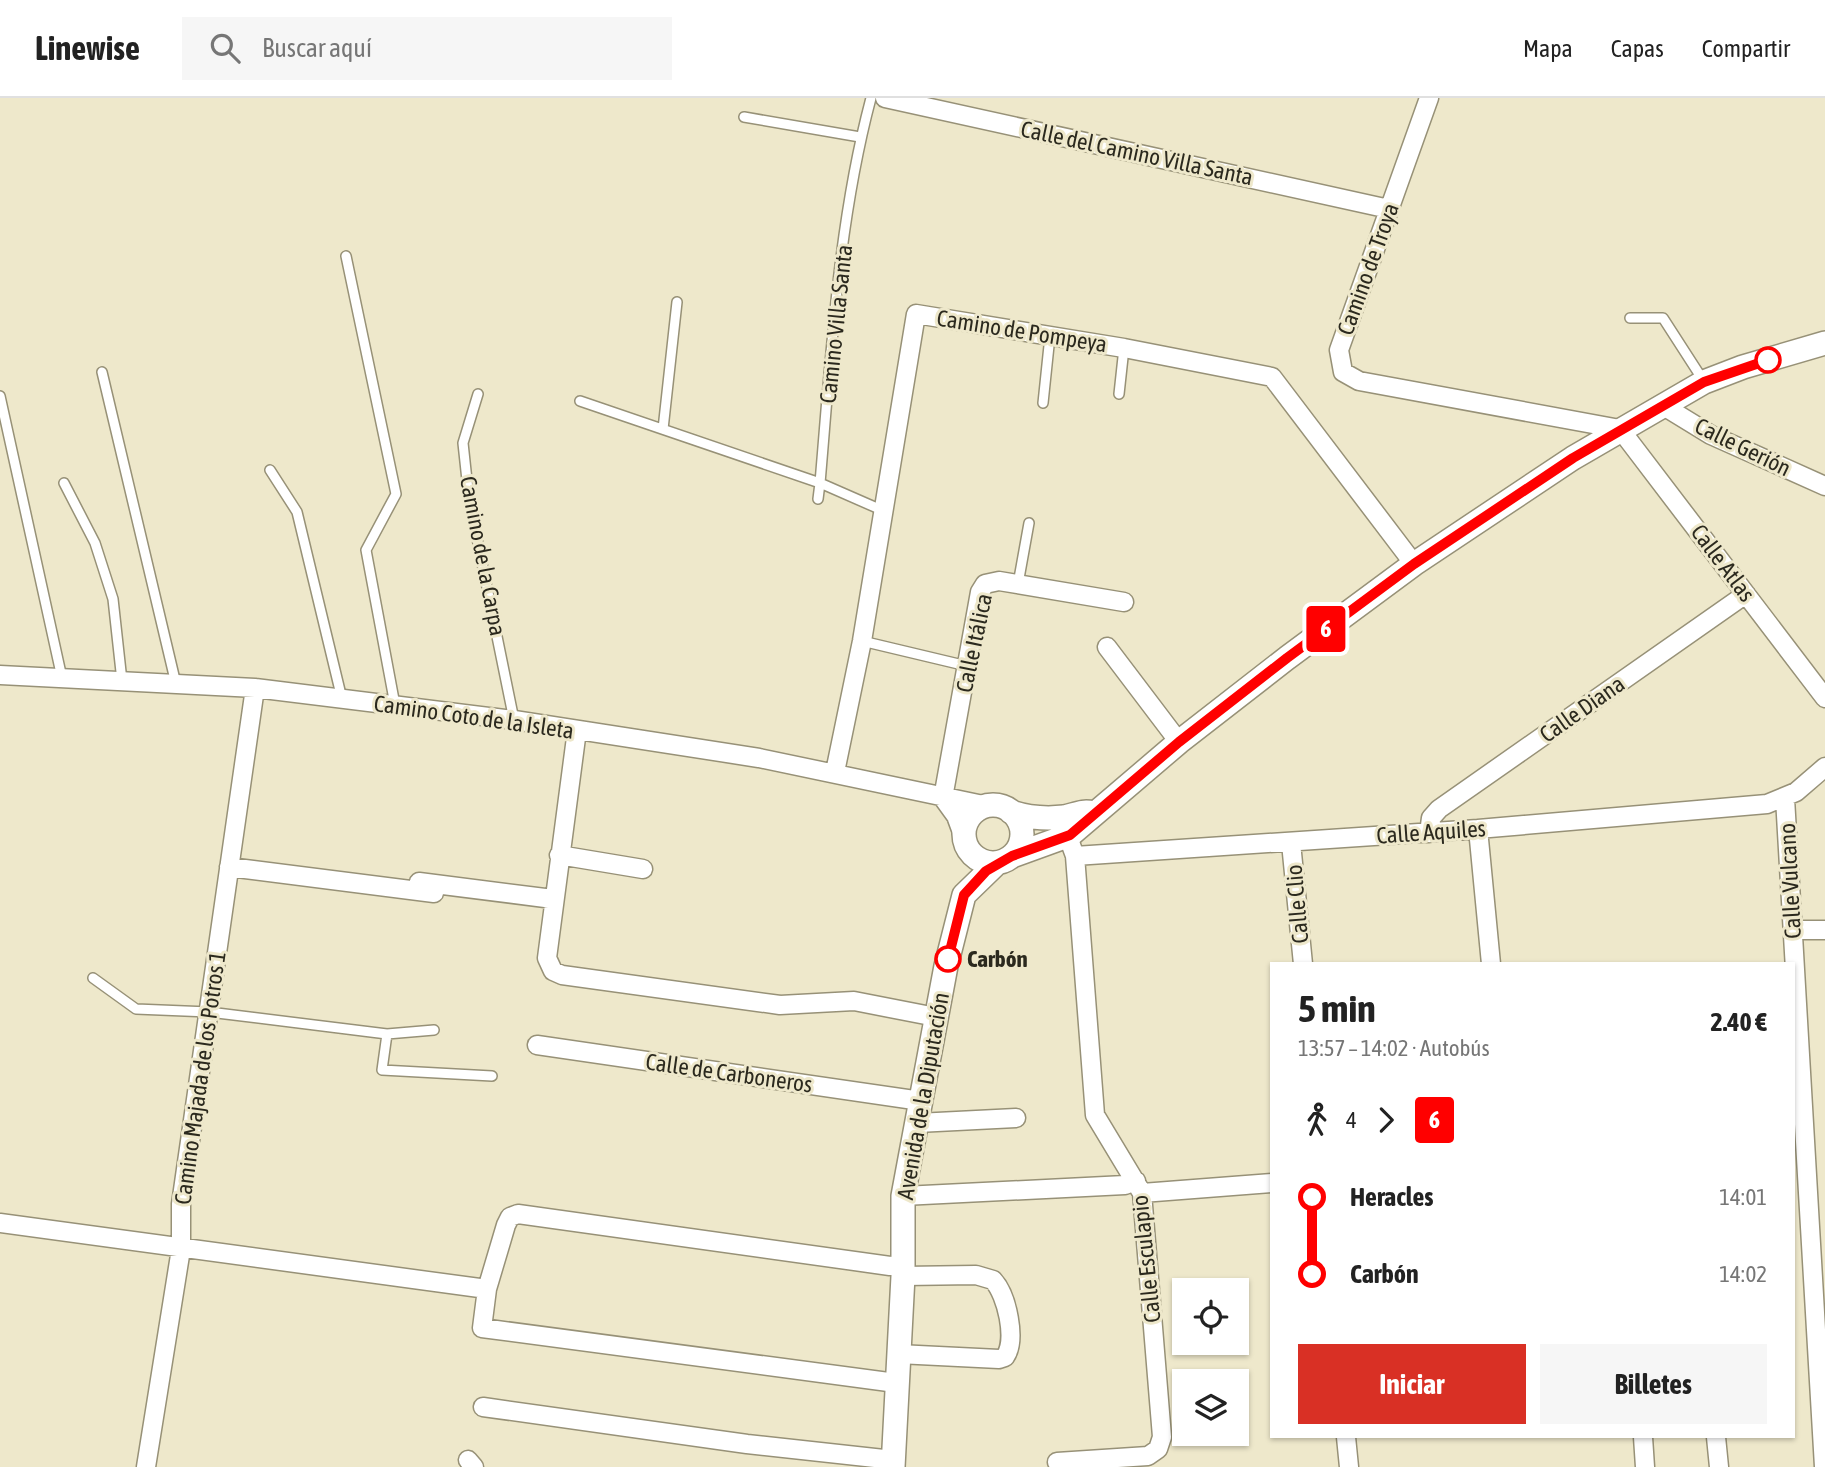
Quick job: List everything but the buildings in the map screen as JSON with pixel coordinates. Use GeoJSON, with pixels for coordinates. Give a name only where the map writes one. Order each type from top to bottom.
{"type":"FeatureCollection","features":[{"type":"Feature","properties":{"kind":"street","name":"Calle del Camino Villa Santa"},"geometry":{"type":"LineString","coordinates":[[885,98],[1389,209]]}},
{"type":"Feature","properties":{"kind":"street","name":"Camino de Troya"},"geometry":{"type":"LineString","coordinates":[[1429,98],[1339,350],[1343,372],[1359,381],[1620,429]]}},
{"type":"Feature","properties":{"kind":"street","name":"Camino de Pompeya"},"geometry":{"type":"LineString","coordinates":[[835,772],[862,640],[916,313],[1124,348],[1272,377],[1414,564]]}},
{"type":"Feature","properties":{"kind":"street"},"geometry":{"type":"LineString","coordinates":[[943,798],[956,817],[964,839],[981,861],[1004,860],[1070,847],[1093,813],[1179,742],[1414,564],[1620,429],[1704,382],[1823,347]]}},
{"type":"Feature","properties":{"kind":"street","name":"Calle Gerión"},"geometry":{"type":"LineString","coordinates":[[1662,405],[1711,435],[1825,486]]}},
{"type":"Feature","properties":{"kind":"street","name":"Calle Atlas"},"geometry":{"type":"LineString","coordinates":[[1620,429],[1825,698]]}},
{"type":"Feature","properties":{"kind":"street","name":"Calle Itálica"},"geometry":{"type":"LineString","coordinates":[[943,798],[982,588],[994,580],[1124,602]]}},
{"type":"Feature","properties":{"kind":"street","name":"Calle Diana"},"geometry":{"type":"LineString","coordinates":[[1429,833],[1431,818],[1439,809],[1746,594]]}},
{"type":"Feature","properties":{"kind":"street"},"geometry":{"type":"LineString","coordinates":[[1107,647],[1179,742]]}},
{"type":"Feature","properties":{"kind":"street","name":"Camino Coto de la Isleta"},"geometry":{"type":"LineString","coordinates":[[0,675],[255,688],[514,720],[835,772],[988,806]]}},
{"type":"Feature","properties":{"kind":"street","name":"Camino Majada de los Potros 1"},"geometry":{"type":"LineString","coordinates":[[146,1467],[181,1249],[181,1204],[255,688]]}},
{"type":"Feature","properties":{"kind":"street"},"geometry":{"type":"LineString","coordinates":[[577,730],[547,957],[550,967],[558,974],[780,1004],[855,1001],[936,1017]]}},
{"type":"Feature","properties":{"kind":"street"},"geometry":{"type":"LineString","coordinates":[[1785,798],[1825,767]]}},
{"type":"Feature","properties":{"kind":"street","name":"Calle Aquiles"},"geometry":{"type":"LineString","coordinates":[[1070,847],[1292,843],[1767,804],[1785,798]]}},
{"type":"Feature","properties":{"kind":"street","name":"Calle Vulcano"},"geometry":{"type":"LineString","coordinates":[[1785,798],[1794,962]]}},
{"type":"Feature","properties":{"kind":"street"},"geometry":{"type":"LineString","coordinates":[[964,839],[968,819],[988,806],[1047,818],[1085,811],[1093,813]]}},
{"type":"Feature","properties":{"kind":"street"},"geometry":{"type":"LineString","coordinates":[[964,895],[1004,860],[1022,834],[1011,812]]}},
{"type":"Feature","properties":{"kind":"street"},"geometry":{"type":"LineString","coordinates":[[1047,818],[1070,847]]}},
{"type":"Feature","properties":{"kind":"street"},"geometry":{"type":"LineString","coordinates":[[1478,829],[1490,962]]}},
{"type":"Feature","properties":{"kind":"street","name":"Avenida de la Diputación"},"geometry":{"type":"LineString","coordinates":[[893,1464],[903,1270],[903,1196],[936,1017],[964,895],[959,887],[964,839]]}},
{"type":"Feature","properties":{"kind":"street","name":"Calle Clio"},"geometry":{"type":"LineString","coordinates":[[1292,843],[1303,962]]}},
{"type":"Feature","properties":{"kind":"street","name":"Calle Esculapio"},"geometry":{"type":"LineString","coordinates":[[1057,1462],[1148,1456],[1161,1443],[1139,1187],[1095,1115],[1070,847]]}},
{"type":"Feature","properties":{"kind":"street"},"geometry":{"type":"LineString","coordinates":[[559,855],[643,869]]}},
{"type":"Feature","properties":{"kind":"street"},"geometry":{"type":"LineString","coordinates":[[229,867],[434,893]]}},
{"type":"Feature","properties":{"kind":"street"},"geometry":{"type":"LineString","coordinates":[[353,874],[553,899]]}},
{"type":"Feature","properties":{"kind":"street"},"geometry":{"type":"LineString","coordinates":[[1793,930],[1825,930]]}},
{"type":"Feature","properties":{"kind":"street","name":"Calle Vulcano"},"geometry":{"type":"LineString","coordinates":[[1795,1003],[1800,1186],[1824,1467]]}},
{"type":"Feature","properties":{"kind":"street","name":"Calle de Carboneros"},"geometry":{"type":"LineString","coordinates":[[537,1045],[919,1112],[1016,1118]]}},
{"type":"Feature","properties":{"kind":"street"},"geometry":{"type":"LineString","coordinates":[[903,1196],[1125,1185],[1139,1187],[1270,1183]]}},
{"type":"Feature","properties":{"kind":"street"},"geometry":{"type":"LineString","coordinates":[[896,1383],[482,1328],[482,1288],[510,1217],[522,1214],[903,1270],[976,1275],[993,1280],[1007,1301],[1009,1348],[1005,1357],[999,1359],[898,1353]]}},
{"type":"Feature","properties":{"kind":"street"},"geometry":{"type":"LineString","coordinates":[[0,1223],[482,1288]]}},
{"type":"Feature","properties":{"kind":"street"},"geometry":{"type":"LineString","coordinates":[[483,1407],[893,1464]]}},
{"type":"Feature","properties":{"kind":"street"},"geometry":{"type":"LineString","coordinates":[[1346,1438],[1349,1467]]}},
{"type":"Feature","properties":{"kind":"street"},"geometry":{"type":"LineString","coordinates":[[1643,1438],[1645,1467]]}},
{"type":"Feature","properties":{"kind":"street"},"geometry":{"type":"LineString","coordinates":[[1716,1438],[1718,1467]]}},
{"type":"Feature","properties":{"kind":"lane","name":"Camino Villa Santa"},"geometry":{"type":"LineString","coordinates":[[818,499],[836,309],[860,137],[871,98]]}},
{"type":"Feature","properties":{"kind":"lane"},"geometry":{"type":"LineString","coordinates":[[744,117],[860,137]]}},
{"type":"Feature","properties":{"kind":"lane"},"geometry":{"type":"LineString","coordinates":[[346,256],[396,494],[366,550],[395,705]]}},
{"type":"Feature","properties":{"kind":"lane"},"geometry":{"type":"LineString","coordinates":[[663,429],[677,302]]}},
{"type":"Feature","properties":{"kind":"lane"},"geometry":{"type":"LineString","coordinates":[[1630,318],[1663,318],[1704,382]]}},
{"type":"Feature","properties":{"kind":"lane"},"geometry":{"type":"LineString","coordinates":[[1043,403],[1051,336]]}},
{"type":"Feature","properties":{"kind":"lane"},"geometry":{"type":"LineString","coordinates":[[1119,394],[1124,348]]}},
{"type":"Feature","properties":{"kind":"lane"},"geometry":{"type":"LineString","coordinates":[[102,372],[176,684]]}},
{"type":"Feature","properties":{"kind":"lane","name":"Camino de la Carpa"},"geometry":{"type":"LineString","coordinates":[[478,394],[463,443],[469,499],[514,720]]}},
{"type":"Feature","properties":{"kind":"lane"},"geometry":{"type":"LineString","coordinates":[[0,396],[62,678]]}},
{"type":"Feature","properties":{"kind":"lane"},"geometry":{"type":"LineString","coordinates":[[580,401],[820,483],[884,511]]}},
{"type":"Feature","properties":{"kind":"lane"},"geometry":{"type":"LineString","coordinates":[[270,470],[297,512],[342,699]]}},
{"type":"Feature","properties":{"kind":"lane"},"geometry":{"type":"LineString","coordinates":[[64,483],[95,543],[113,599],[122,681]]}},
{"type":"Feature","properties":{"kind":"lane"},"geometry":{"type":"LineString","coordinates":[[1018,584],[1029,523]]}},
{"type":"Feature","properties":{"kind":"lane"},"geometry":{"type":"LineString","coordinates":[[862,640],[969,666]]}},
{"type":"Feature","properties":{"kind":"lane"},"geometry":{"type":"LineString","coordinates":[[93,978],[136,1009],[209,1012],[387,1034],[433,1030]]}},
{"type":"Feature","properties":{"kind":"lane"},"geometry":{"type":"LineString","coordinates":[[387,1034],[382,1070],[492,1076]]}},
{"type":"Feature","properties":{"kind":"bus line","name":"6"},"geometry":{"type":"LineString","coordinates":[[948,959],[964,895],[986,871],[1012,856],[1070,835],[1179,742],[1287,658],[1414,564],[1573,458],[1704,382],[1768,360]]}},
{"type":"Feature","properties":{"kind":"place","name":"Carbón"},"geometry":{"type":"Point","coordinates":[948,959]}}]}
